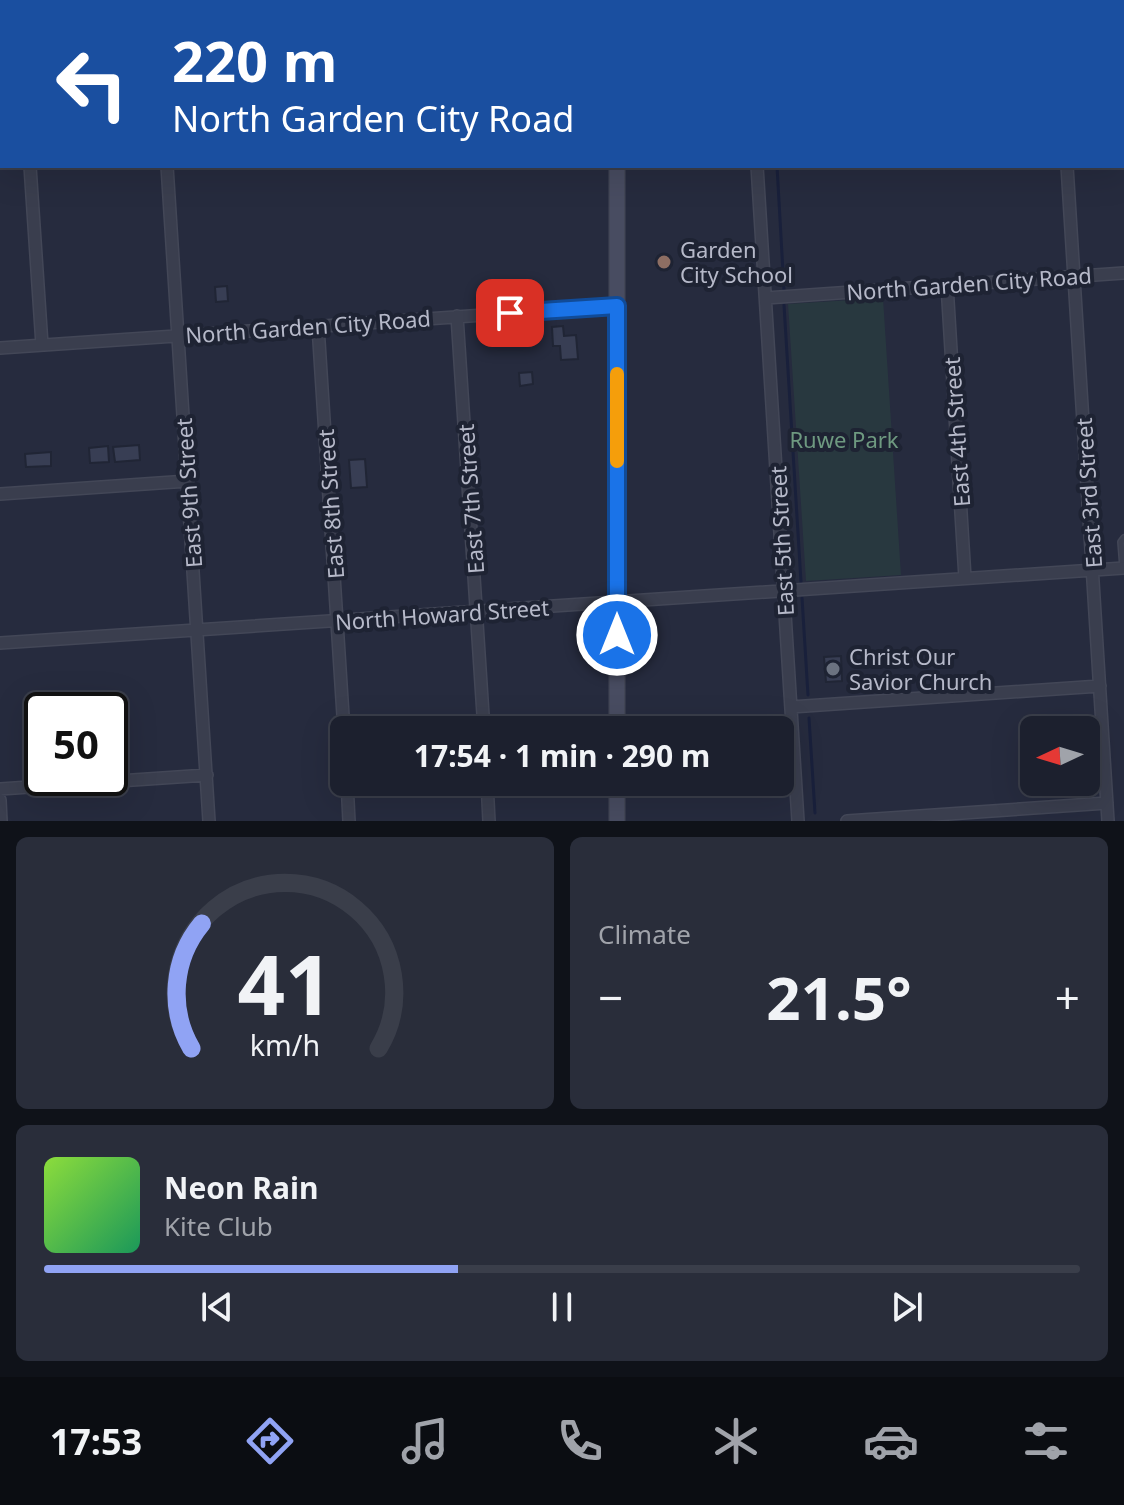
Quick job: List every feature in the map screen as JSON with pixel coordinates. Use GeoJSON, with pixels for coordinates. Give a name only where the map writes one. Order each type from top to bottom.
{"type":"FeatureCollection","features":[{"type":"Feature","properties":{"kind":"main road"},"geometry":{"type":"LineString","coordinates":[[617,168],[617,716]]}},
{"type":"Feature","properties":{"kind":"main road"},"geometry":{"type":"LineString","coordinates":[[617,796],[617,821]]}},
{"type":"Feature","properties":{"kind":"street"},"geometry":{"type":"LineString","coordinates":[[30,168],[42,345]]}},
{"type":"Feature","properties":{"kind":"street","name":"East 9th Street"},"geometry":{"type":"LineString","coordinates":[[167,168],[209,821]]}},
{"type":"Feature","properties":{"kind":"street","name":"East 5th Street"},"geometry":{"type":"LineString","coordinates":[[757,168],[798,821]]}},
{"type":"Feature","properties":{"kind":"street","name":"East 3rd Street"},"geometry":{"type":"LineString","coordinates":[[1067,168],[1108,821]]}},
{"type":"Feature","properties":{"kind":"street","name":"North Garden City Road"},"geometry":{"type":"LineString","coordinates":[[766,298],[1124,273]]}},
{"type":"Feature","properties":{"kind":"street","name":"East 4th Street"},"geometry":{"type":"LineString","coordinates":[[947,285],[965,578]]}},
{"type":"Feature","properties":{"kind":"street","name":"North Garden City Road"},"geometry":{"type":"LineString","coordinates":[[0,348],[617,306]]}},
{"type":"Feature","properties":{"kind":"street","name":"East 7th Street"},"geometry":{"type":"LineString","coordinates":[[457,316],[483,716]]}},
{"type":"Feature","properties":{"kind":"street","name":"East 8th Street"},"geometry":{"type":"LineString","coordinates":[[318,326],[343,716]]}},
{"type":"Feature","properties":{"kind":"street"},"geometry":{"type":"LineString","coordinates":[[0,494],[188,481]]}},
{"type":"Feature","properties":{"kind":"street","name":"North Howard Street"},"geometry":{"type":"LineString","coordinates":[[0,643],[1124,568]]}},
{"type":"Feature","properties":{"kind":"street"},"geometry":{"type":"LineString","coordinates":[[791,707],[1100,686]]}},
{"type":"Feature","properties":{"kind":"street"},"geometry":{"type":"LineString","coordinates":[[0,789],[207,775]]}},
{"type":"Feature","properties":{"kind":"street"},"geometry":{"type":"LineString","coordinates":[[348,796],[349,821]]}},
{"type":"Feature","properties":{"kind":"street"},"geometry":{"type":"LineString","coordinates":[[488,796],[489,821]]}},
{"type":"Feature","properties":{"kind":"street"},"geometry":{"type":"LineString","coordinates":[[0,800],[1,821]]}},
{"type":"Feature","properties":{"kind":"street"},"geometry":{"type":"LineString","coordinates":[[847,821],[1107,803]]}},
{"type":"Feature","properties":{"kind":"lane"},"geometry":{"type":"LineString","coordinates":[[1123,540],[1124,568]]}},
{"type":"Feature","properties":{"kind":"green space","name":"Ruwe Park"},"geometry":{"type":"Polygon","coordinates":[[[883,298],[901,575],[806,581],[788,304],[883,298]]]}},
{"type":"Feature","properties":{"kind":"building"},"geometry":{"type":"Polygon","coordinates":[[[227,286],[228,301],[216,302],[215,287],[227,286]]]}},
{"type":"Feature","properties":{"kind":"building"},"geometry":{"type":"Polygon","coordinates":[[[563,326],[564,336],[576,335],[578,359],[561,360],[560,346],[553,346],[552,327],[563,326]]]}},
{"type":"Feature","properties":{"kind":"building"},"geometry":{"type":"Polygon","coordinates":[[[532,372],[533,384],[520,386],[519,373],[532,372]]]}},
{"type":"Feature","properties":{"kind":"building"},"geometry":{"type":"Polygon","coordinates":[[[139,445],[140,460],[115,462],[113,447],[139,445]]]}},
{"type":"Feature","properties":{"kind":"building"},"geometry":{"type":"Polygon","coordinates":[[[108,446],[109,462],[90,463],[89,448],[108,446]]]}},
{"type":"Feature","properties":{"kind":"building"},"geometry":{"type":"Polygon","coordinates":[[[51,452],[51,466],[26,467],[25,454],[51,452]]]}},
{"type":"Feature","properties":{"kind":"building"},"geometry":{"type":"Polygon","coordinates":[[[365,459],[367,487],[351,488],[349,460],[365,459]]]}},
{"type":"Feature","properties":{"kind":"building","name":"Christ Our Savior Church"},"geometry":{"type":"Polygon","coordinates":[[[841,656],[842,681],[826,682],[824,657],[841,656]]]}},
{"type":"Feature","properties":{"kind":"waterway"},"geometry":{"type":"LineString","coordinates":[[777,168],[784,290]]}},
{"type":"Feature","properties":{"kind":"waterway"},"geometry":{"type":"LineString","coordinates":[[784,305],[801,582]]}},
{"type":"Feature","properties":{"kind":"waterway"},"geometry":{"type":"LineString","coordinates":[[802,598],[808,695]]}},
{"type":"Feature","properties":{"kind":"waterway"},"geometry":{"type":"LineString","coordinates":[[809,718],[815,813]]}},
{"type":"Feature","properties":{"kind":"slow traffic"},"geometry":{"type":"LineString","coordinates":[[617,374],[617,461]]}},
{"type":"Feature","properties":{"kind":"place","name":"Garden City School"},"geometry":{"type":"Point","coordinates":[664,262]}},
{"type":"Feature","properties":{"kind":"place","name":"Christ Our Savior Church"},"geometry":{"type":"Point","coordinates":[833,669]}},
{"type":"Feature","properties":{"kind":"route"},"geometry":{"type":"LineString","coordinates":[[510,313],[617,306],[617,635]]}}]}
